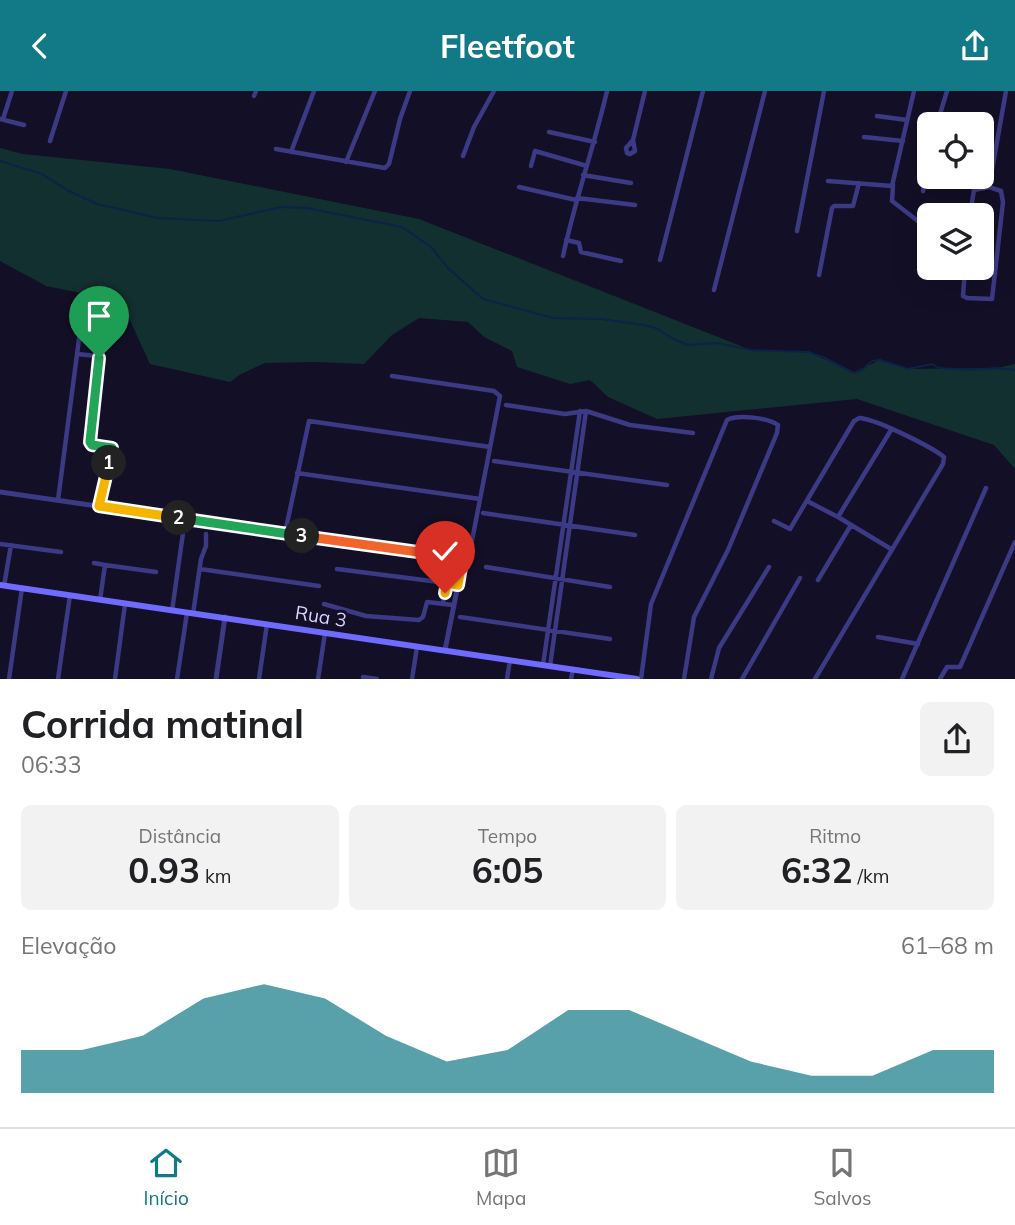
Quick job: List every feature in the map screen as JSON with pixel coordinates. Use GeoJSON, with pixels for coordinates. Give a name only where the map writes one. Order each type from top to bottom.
{"type":"FeatureCollection","features":[{"type":"Feature","properties":{"kind":"main road","name":"Rua 3"},"geometry":{"type":"LineString","coordinates":[[2,585],[547,665],[610,677],[639,679]]}},
{"type":"Feature","properties":{"kind":"street"},"geometry":{"type":"LineString","coordinates":[[12,91],[2,119],[24,125]]}},
{"type":"Feature","properties":{"kind":"street"},"geometry":{"type":"LineString","coordinates":[[50,141],[66,91]]}},
{"type":"Feature","properties":{"kind":"street"},"geometry":{"type":"LineString","coordinates":[[291,152],[314,91]]}},
{"type":"Feature","properties":{"kind":"street"},"geometry":{"type":"LineString","coordinates":[[346,162],[375,91]]}},
{"type":"Feature","properties":{"kind":"street"},"geometry":{"type":"LineString","coordinates":[[276,149],[381,168],[389,164],[410,91]]}},
{"type":"Feature","properties":{"kind":"street"},"geometry":{"type":"LineString","coordinates":[[463,156],[474,127],[494,91]]}},
{"type":"Feature","properties":{"kind":"street"},"geometry":{"type":"LineString","coordinates":[[563,256],[607,91]]}},
{"type":"Feature","properties":{"kind":"street"},"geometry":{"type":"LineString","coordinates":[[633,140],[645,91]]}},
{"type":"Feature","properties":{"kind":"street"},"geometry":{"type":"LineString","coordinates":[[660,260],[702,91]]}},
{"type":"Feature","properties":{"kind":"street"},"geometry":{"type":"LineString","coordinates":[[714,290],[765,91]]}},
{"type":"Feature","properties":{"kind":"street"},"geometry":{"type":"LineString","coordinates":[[797,231],[824,91]]}},
{"type":"Feature","properties":{"kind":"street"},"geometry":{"type":"LineString","coordinates":[[906,91],[914,91],[893,185],[892,201],[917,220]]}},
{"type":"Feature","properties":{"kind":"street"},"geometry":{"type":"LineString","coordinates":[[941,112],[947,91]]}},
{"type":"Feature","properties":{"kind":"street"},"geometry":{"type":"LineString","coordinates":[[994,159],[1006,91]]}},
{"type":"Feature","properties":{"kind":"street"},"geometry":{"type":"LineString","coordinates":[[877,116],[908,121]]}},
{"type":"Feature","properties":{"kind":"street"},"geometry":{"type":"LineString","coordinates":[[549,132],[595,142]]}},
{"type":"Feature","properties":{"kind":"street"},"geometry":{"type":"LineString","coordinates":[[864,137],[903,141]]}},
{"type":"Feature","properties":{"kind":"street"},"geometry":{"type":"LineString","coordinates":[[531,166],[533,152],[536,151],[587,166]]}},
{"type":"Feature","properties":{"kind":"street"},"geometry":{"type":"LineString","coordinates":[[583,175],[631,183]]}},
{"type":"Feature","properties":{"kind":"street"},"geometry":{"type":"LineString","coordinates":[[828,181],[893,185]]}},
{"type":"Feature","properties":{"kind":"street"},"geometry":{"type":"LineString","coordinates":[[819,275],[832,208],[853,206],[859,183]]}},
{"type":"Feature","properties":{"kind":"street"},"geometry":{"type":"LineString","coordinates":[[519,187],[577,199],[635,205]]}},
{"type":"Feature","properties":{"kind":"street"},"geometry":{"type":"LineString","coordinates":[[964,280],[963,296],[992,299],[1003,197],[1001,191],[994,189]]}},
{"type":"Feature","properties":{"kind":"street"},"geometry":{"type":"LineString","coordinates":[[566,240],[579,243],[581,253],[621,261]]}},
{"type":"Feature","properties":{"kind":"street"},"geometry":{"type":"LineString","coordinates":[[58,500],[82,316]]}},
{"type":"Feature","properties":{"kind":"street"},"geometry":{"type":"LineString","coordinates":[[77,353],[97,356],[99,360],[90,444],[122,449]]}},
{"type":"Feature","properties":{"kind":"street"},"geometry":{"type":"LineString","coordinates":[[392,376],[499,393],[500,398],[470,551],[462,561],[444,650]]}},
{"type":"Feature","properties":{"kind":"street"},"geometry":{"type":"LineString","coordinates":[[506,405],[565,414],[583,411],[629,425],[693,433]]}},
{"type":"Feature","properties":{"kind":"street"},"geometry":{"type":"LineString","coordinates":[[547,665],[583,411]]}},
{"type":"Feature","properties":{"kind":"street"},"geometry":{"type":"LineString","coordinates":[[639,679],[654,597],[727,420],[735,417],[773,421],[778,428],[728,550],[694,617],[684,679]]}},
{"type":"Feature","properties":{"kind":"street"},"geometry":{"type":"LineString","coordinates":[[774,521],[790,529],[854,421],[862,418],[940,454],[944,460],[815,679]]}},
{"type":"Feature","properties":{"kind":"street"},"geometry":{"type":"LineString","coordinates":[[285,533],[308,422],[312,420],[491,447]]}},
{"type":"Feature","properties":{"kind":"street"},"geometry":{"type":"LineString","coordinates":[[838,517],[891,430]]}},
{"type":"Feature","properties":{"kind":"street"},"geometry":{"type":"LineString","coordinates":[[99,506],[112,448]]}},
{"type":"Feature","properties":{"kind":"street"},"geometry":{"type":"LineString","coordinates":[[494,461],[667,485]]}},
{"type":"Feature","properties":{"kind":"street"},"geometry":{"type":"LineString","coordinates":[[297,473],[480,499]]}},
{"type":"Feature","properties":{"kind":"street"},"geometry":{"type":"LineString","coordinates":[[902,679],[986,488]]}},
{"type":"Feature","properties":{"kind":"street"},"geometry":{"type":"LineString","coordinates":[[0,492],[443,555],[462,561]]}},
{"type":"Feature","properties":{"kind":"street"},"geometry":{"type":"LineString","coordinates":[[807,501],[891,549]]}},
{"type":"Feature","properties":{"kind":"street"},"geometry":{"type":"LineString","coordinates":[[483,513],[635,535]]}},
{"type":"Feature","properties":{"kind":"street"},"geometry":{"type":"LineString","coordinates":[[172,611],[186,519]]}},
{"type":"Feature","properties":{"kind":"street"},"geometry":{"type":"LineString","coordinates":[[818,580],[851,525]]}},
{"type":"Feature","properties":{"kind":"street"},"geometry":{"type":"LineString","coordinates":[[177,679],[202,554],[206,546],[206,534]]}},
{"type":"Feature","properties":{"kind":"street"},"geometry":{"type":"LineString","coordinates":[[940,679],[947,667],[960,667],[1015,542]]}},
{"type":"Feature","properties":{"kind":"street"},"geometry":{"type":"LineString","coordinates":[[0,544],[61,551]]}},
{"type":"Feature","properties":{"kind":"street"},"geometry":{"type":"LineString","coordinates":[[2,585],[10,545]]}},
{"type":"Feature","properties":{"kind":"street"},"geometry":{"type":"LineString","coordinates":[[94,563],[156,572]]}},
{"type":"Feature","properties":{"kind":"street"},"geometry":{"type":"LineString","coordinates":[[100,600],[105,565]]}},
{"type":"Feature","properties":{"kind":"street"},"geometry":{"type":"LineString","coordinates":[[486,567],[610,587]]}},
{"type":"Feature","properties":{"kind":"street"},"geometry":{"type":"LineString","coordinates":[[711,679],[719,648],[769,567]]}},
{"type":"Feature","properties":{"kind":"street"},"geometry":{"type":"LineString","coordinates":[[200,569],[319,586]]}},
{"type":"Feature","properties":{"kind":"street"},"geometry":{"type":"LineString","coordinates":[[337,569],[458,585]]}},
{"type":"Feature","properties":{"kind":"street"},"geometry":{"type":"LineString","coordinates":[[742,679],[800,578]]}},
{"type":"Feature","properties":{"kind":"street"},"geometry":{"type":"LineString","coordinates":[[443,603],[447,583]]}},
{"type":"Feature","properties":{"kind":"street"},"geometry":{"type":"LineString","coordinates":[[9,679],[22,589]]}},
{"type":"Feature","properties":{"kind":"street"},"geometry":{"type":"LineString","coordinates":[[58,679],[70,595]]}},
{"type":"Feature","properties":{"kind":"street"},"geometry":{"type":"LineString","coordinates":[[324,604],[366,616],[419,620],[423,617],[426,603],[453,605]]}},
{"type":"Feature","properties":{"kind":"street"},"geometry":{"type":"LineString","coordinates":[[115,679],[125,604]]}},
{"type":"Feature","properties":{"kind":"street"},"geometry":{"type":"LineString","coordinates":[[216,679],[225,617]]}},
{"type":"Feature","properties":{"kind":"street"},"geometry":{"type":"LineString","coordinates":[[460,617],[610,639]]}},
{"type":"Feature","properties":{"kind":"street"},"geometry":{"type":"LineString","coordinates":[[259,679],[267,624]]}},
{"type":"Feature","properties":{"kind":"street"},"geometry":{"type":"LineString","coordinates":[[318,679],[325,633]]}},
{"type":"Feature","properties":{"kind":"street"},"geometry":{"type":"LineString","coordinates":[[878,637],[918,644]]}},
{"type":"Feature","properties":{"kind":"street"},"geometry":{"type":"LineString","coordinates":[[412,679],[417,646]]}},
{"type":"Feature","properties":{"kind":"street"},"geometry":{"type":"LineString","coordinates":[[507,679],[510,660]]}},
{"type":"Feature","properties":{"kind":"street"},"geometry":{"type":"LineString","coordinates":[[570,679],[573,669]]}},
{"type":"Feature","properties":{"kind":"street"},"geometry":{"type":"LineString","coordinates":[[363,677],[377,679]]}},
{"type":"Feature","properties":{"kind":"green space"},"geometry":{"type":"Polygon","coordinates":[[[0,148],[23,154],[170,169],[419,219],[751,350],[808,352],[854,372],[880,360],[908,369],[997,368],[1015,364],[1015,469],[994,445],[857,399],[657,419],[608,397],[590,380],[570,384],[517,367],[512,351],[484,337],[468,322],[419,318],[392,335],[364,364],[265,363],[230,382],[150,364],[121,301],[46,286],[0,261],[0,148]]]}},
{"type":"Feature","properties":{"kind":"waterway"},"geometry":{"type":"LineString","coordinates":[[0,161],[42,174],[97,204],[158,218],[219,221],[281,207],[307,208],[402,227],[431,247],[448,268],[483,299],[553,318],[601,319],[644,325],[656,328],[688,345],[717,343],[751,350],[808,352],[854,373],[872,361],[880,360],[908,369],[932,364],[939,368],[1015,370]]}},
{"type":"Feature","properties":{"kind":"route"},"geometry":{"type":"LineString","coordinates":[[99,358],[90,444],[112,448],[99,506],[452,557],[462,561],[461,571],[458,585],[447,583],[445,593]]}}]}
